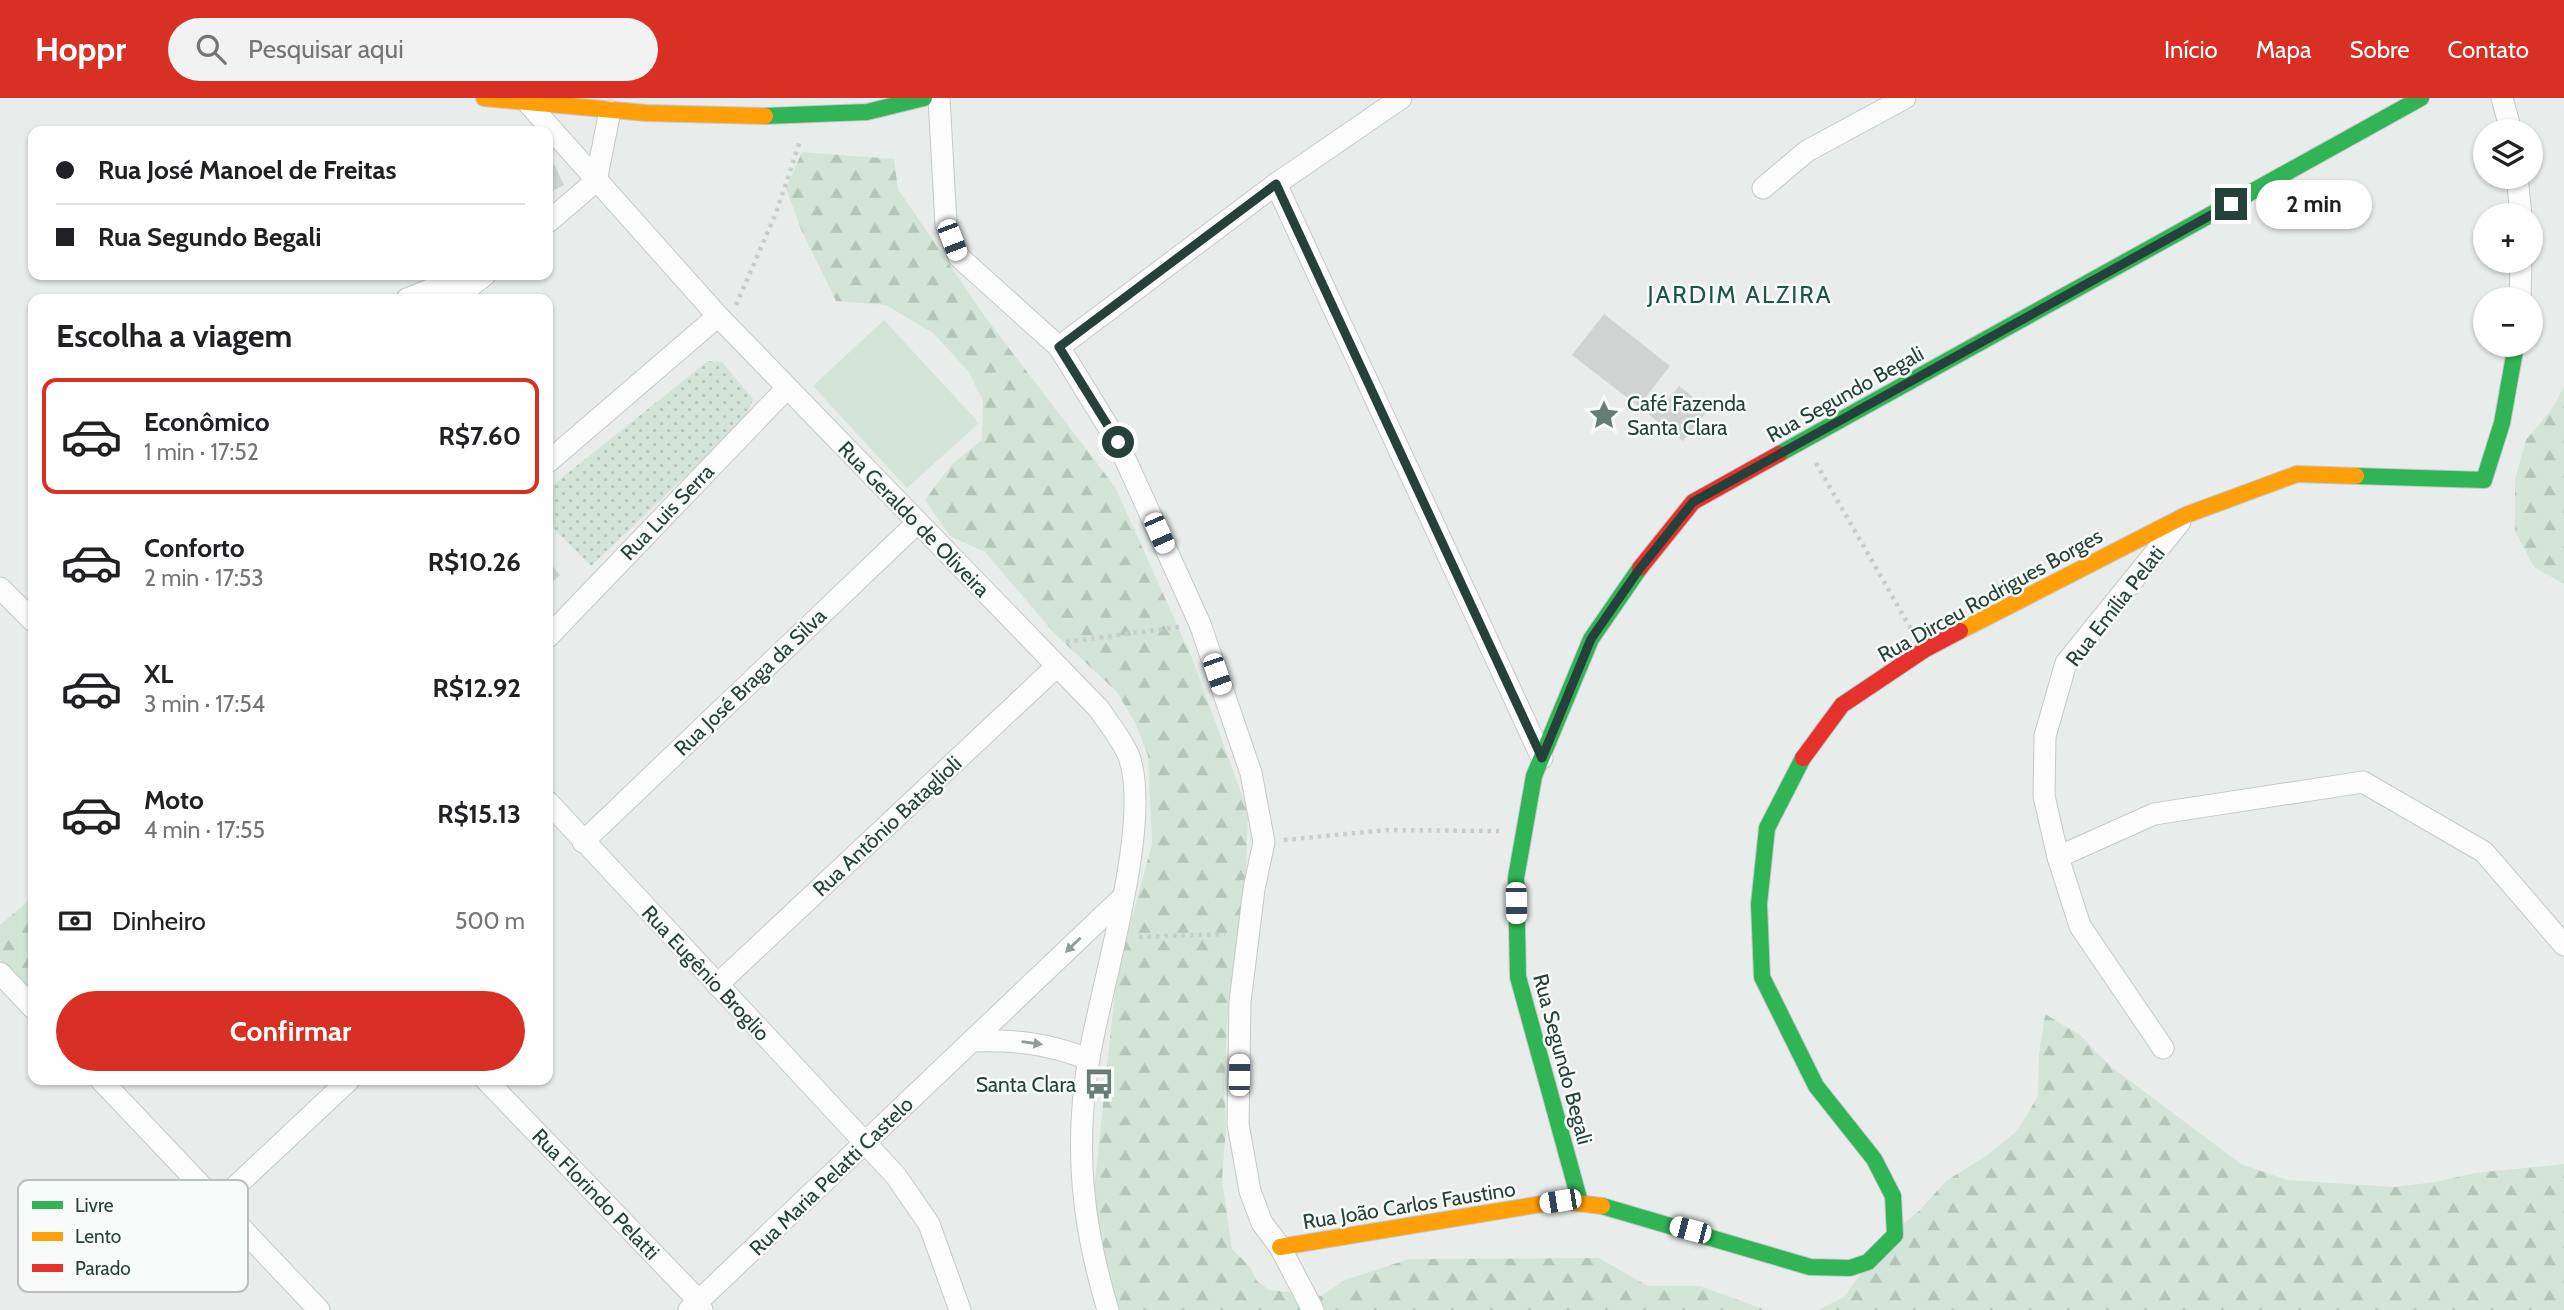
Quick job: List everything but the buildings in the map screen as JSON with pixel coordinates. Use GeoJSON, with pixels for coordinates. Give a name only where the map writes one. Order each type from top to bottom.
{"type":"FeatureCollection","features":[{"type":"Feature","properties":{"kind":"street"},"geometry":{"type":"LineString","coordinates":[[484,98],[610,111],[740,108],[806,116],[840,114],[913,103],[924,98]]}},
{"type":"Feature","properties":{"kind":"street"},"geometry":{"type":"LineString","coordinates":[[939,98],[946,224],[959,257],[1059,347],[1118,442],[1200,624],[1251,773],[1264,842],[1248,934],[1240,1002],[1238,1124],[1250,1191],[1262,1223],[1280,1247],[1312,1310]]}},
{"type":"Feature","properties":{"kind":"street"},"geometry":{"type":"LineString","coordinates":[[1059,347],[1276,184],[1401,98]]}},
{"type":"Feature","properties":{"kind":"street"},"geometry":{"type":"LineString","coordinates":[[1763,188],[1807,151],[1905,98]]}},
{"type":"Feature","properties":{"kind":"street","name":"Rua Segundo Begali"},"geometry":{"type":"LineString","coordinates":[[1580,1202],[1517,977],[1516,878],[1534,776],[1591,639],[1638,571],[1693,502],[2421,98]]}},
{"type":"Feature","properties":{"kind":"street"},"geometry":{"type":"LineString","coordinates":[[2502,98],[2508,119]]}},
{"type":"Feature","properties":{"kind":"street","name":"Rua Geraldo de Oliveira"},"geometry":{"type":"LineString","coordinates":[[528,103],[548,126]]}},
{"type":"Feature","properties":{"kind":"street"},"geometry":{"type":"LineString","coordinates":[[553,218],[596,181],[610,111]]}},
{"type":"Feature","properties":{"kind":"street","name":"Rua Geraldo de Oliveira"},"geometry":{"type":"LineString","coordinates":[[553,132],[722,321],[1099,709],[1128,754],[1136,801],[1122,898],[1088,1059],[1081,1144],[1081,1188],[1090,1243],[1108,1310]]}},
{"type":"Feature","properties":{"kind":"street"},"geometry":{"type":"LineString","coordinates":[[1276,184],[1542,758]]}},
{"type":"Feature","properties":{"kind":"street"},"geometry":{"type":"LineString","coordinates":[[420,294],[454,280]]}},
{"type":"Feature","properties":{"kind":"street"},"geometry":{"type":"LineString","coordinates":[[460,294],[479,280]]}},
{"type":"Feature","properties":{"kind":"street"},"geometry":{"type":"LineString","coordinates":[[553,458],[722,321]]}},
{"type":"Feature","properties":{"kind":"street","name":"Rua Dirceu Rodrigues Borges"},"geometry":{"type":"LineString","coordinates":[[1869,1261],[1895,1235],[1893,1196],[1874,1159],[1816,1086],[1762,977],[1759,904],[1767,828],[1797,766],[1842,705],[1924,650],[2186,515],[2297,474],[2484,480],[2502,423],[2514,357]]}},
{"type":"Feature","properties":{"kind":"street","name":"Rua Luis Serra"},"geometry":{"type":"LineString","coordinates":[[553,632],[787,388]]}},
{"type":"Feature","properties":{"kind":"street","name":"Rua Emília Pelati"},"geometry":{"type":"LineString","coordinates":[[2163,1048],[2080,926],[2058,857],[2044,796],[2045,736],[2066,663],[2186,515]]}},
{"type":"Feature","properties":{"kind":"street","name":"Rua José Braga da Silva"},"geometry":{"type":"LineString","coordinates":[[583,842],[917,523]]}},
{"type":"Feature","properties":{"kind":"street"},"geometry":{"type":"LineString","coordinates":[[0,588],[28,616]]}},
{"type":"Feature","properties":{"kind":"street","name":"Rua Antônio Bataglioli"},"geometry":{"type":"LineString","coordinates":[[717,985],[1057,666]]}},
{"type":"Feature","properties":{"kind":"street"},"geometry":{"type":"LineString","coordinates":[[2058,857],[2154,814],[2363,782],[2484,852],[2564,945]]}},
{"type":"Feature","properties":{"kind":"street","name":"Rua Eugênio Broglio"},"geometry":{"type":"LineString","coordinates":[[553,808],[896,1176],[929,1224],[960,1310]]}},
{"type":"Feature","properties":{"kind":"street","name":"Rua Maria Pelatti Castelo"},"geometry":{"type":"LineString","coordinates":[[697,1307],[1122,898]]}},
{"type":"Feature","properties":{"kind":"street"},"geometry":{"type":"LineString","coordinates":[[0,973],[28,1003]]}},
{"type":"Feature","properties":{"kind":"street"},"geometry":{"type":"LineString","coordinates":[[972,1041],[1015,1040],[1051,1045],[1088,1059]]}},
{"type":"Feature","properties":{"kind":"street"},"geometry":{"type":"LineString","coordinates":[[106,1085],[196,1180]]}},
{"type":"Feature","properties":{"kind":"street"},"geometry":{"type":"LineString","coordinates":[[242,1180],[344,1085]]}},
{"type":"Feature","properties":{"kind":"street","name":"Rua Florindo Pelatti"},"geometry":{"type":"LineString","coordinates":[[491,1085],[697,1307]]}},
{"type":"Feature","properties":{"kind":"street","name":"Rua João Carlos Faustino"},"geometry":{"type":"LineString","coordinates":[[1280,1247],[1560,1201],[1580,1202],[1690,1230],[1805,1266],[1838,1269],[1869,1261]]}},
{"type":"Feature","properties":{"kind":"street"},"geometry":{"type":"LineString","coordinates":[[248,1235],[319,1310]]}},
{"type":"Feature","properties":{"kind":"path"},"geometry":{"type":"LineString","coordinates":[[722,321],[776,213],[806,116]]}},
{"type":"Feature","properties":{"kind":"path"},"geometry":{"type":"LineString","coordinates":[[1803,441],[1924,650]]}},
{"type":"Feature","properties":{"kind":"path"},"geometry":{"type":"LineString","coordinates":[[1038,646],[1200,624]]}},
{"type":"Feature","properties":{"kind":"path"},"geometry":{"type":"LineString","coordinates":[[1264,842],[1387,830],[1524,831]]}},
{"type":"Feature","properties":{"kind":"path"},"geometry":{"type":"LineString","coordinates":[[1114,938],[1248,934]]}},
{"type":"Feature","properties":{"kind":"green space"},"geometry":{"type":"Polygon","coordinates":[[[802,152],[894,159],[898,189],[986,318],[1115,487],[1192,658],[1248,812],[1245,912],[1229,993],[1222,1180],[1232,1249],[1250,1267],[1257,1281],[1269,1290],[1321,1296],[1345,1280],[1409,1259],[1599,1258],[1648,1286],[1700,1286],[1766,1310],[1119,1310],[1099,1237],[1094,1190],[1117,972],[1152,844],[1148,756],[1136,724],[1117,692],[1055,634],[985,552],[950,536],[925,500],[951,465],[982,440],[983,401],[969,372],[933,333],[886,305],[836,301],[801,229],[786,188],[802,152]]]}},
{"type":"Feature","properties":{"kind":"green space"},"geometry":{"type":"Polygon","coordinates":[[[884,320],[979,423],[907,488],[813,386],[884,320]]]}},
{"type":"Feature","properties":{"kind":"green space"},"geometry":{"type":"Polygon","coordinates":[[[708,361],[722,362],[753,399],[746,419],[591,566],[553,528],[553,485],[708,361]]]}},
{"type":"Feature","properties":{"kind":"green space"},"geometry":{"type":"Polygon","coordinates":[[[2564,386],[2564,584],[2534,567],[2515,531],[2515,480],[2526,440],[2552,409],[2564,386]]]}},
{"type":"Feature","properties":{"kind":"green space"},"geometry":{"type":"Polygon","coordinates":[[[28,901],[28,988],[0,959],[0,925],[28,901]]]}},
{"type":"Feature","properties":{"kind":"green space"},"geometry":{"type":"Polygon","coordinates":[[[2045,1014],[2080,1035],[2110,1066],[2241,1164],[2287,1180],[2394,1187],[2475,1173],[2564,1164],[2564,1310],[1818,1310],[1844,1297],[1887,1237],[1919,1211],[1946,1181],[1986,1156],[2017,1131],[2038,1096],[2039,1055],[2045,1014]]]}},
{"type":"Feature","properties":{"kind":"traffic: fast"},"geometry":{"type":"LineString","coordinates":[[765,116],[867,112],[924,98]]}},
{"type":"Feature","properties":{"kind":"traffic: fast"},"geometry":{"type":"LineString","coordinates":[[1779,454],[2421,98]]}},
{"type":"Feature","properties":{"kind":"traffic: fast"},"geometry":{"type":"LineString","coordinates":[[2356,476],[2484,480],[2502,423],[2514,357]]}},
{"type":"Feature","properties":{"kind":"traffic: fast"},"geometry":{"type":"LineString","coordinates":[[1580,1202],[1518,977],[1516,878],[1534,776],[1591,639],[1640,568]]}},
{"type":"Feature","properties":{"kind":"traffic: fast"},"geometry":{"type":"LineString","coordinates":[[1602,1206],[1810,1267],[1850,1268],[1868,1262],[1895,1235],[1893,1196],[1874,1159],[1816,1086],[1762,977],[1759,904],[1767,828],[1803,758]]}},
{"type":"Feature","properties":{"kind":"traffic: slow"},"geometry":{"type":"LineString","coordinates":[[484,98],[646,113],[765,116]]}},
{"type":"Feature","properties":{"kind":"traffic: slow"},"geometry":{"type":"LineString","coordinates":[[1960,631],[2186,515],[2297,474],[2356,476]]}},
{"type":"Feature","properties":{"kind":"traffic: slow"},"geometry":{"type":"LineString","coordinates":[[1280,1247],[1560,1201],[1602,1206]]}},
{"type":"Feature","properties":{"kind":"traffic: jam"},"geometry":{"type":"LineString","coordinates":[[1640,568],[1693,502],[1779,454]]}},
{"type":"Feature","properties":{"kind":"traffic: jam"},"geometry":{"type":"LineString","coordinates":[[1803,758],[1842,705],[1924,650],[1960,631]]}},
{"type":"Feature","properties":{"kind":"place","name":"Café Fazenda Santa Clara"},"geometry":{"type":"Point","coordinates":[1604,415]}},
{"type":"Feature","properties":{"kind":"place","name":"Santa Clara"},"geometry":{"type":"Point","coordinates":[1099,1084]}},
{"type":"Feature","properties":{"kind":"district","name":"JARDIM ALZIRA"},"geometry":{"type":"Point","coordinates":[1740,294]}},
{"type":"Feature","properties":{"kind":"route"},"geometry":{"type":"LineString","coordinates":[[1118,442],[1059,347],[1276,184],[1542,758],[1591,639],[1638,571],[1693,502],[2231,204]]}}]}
